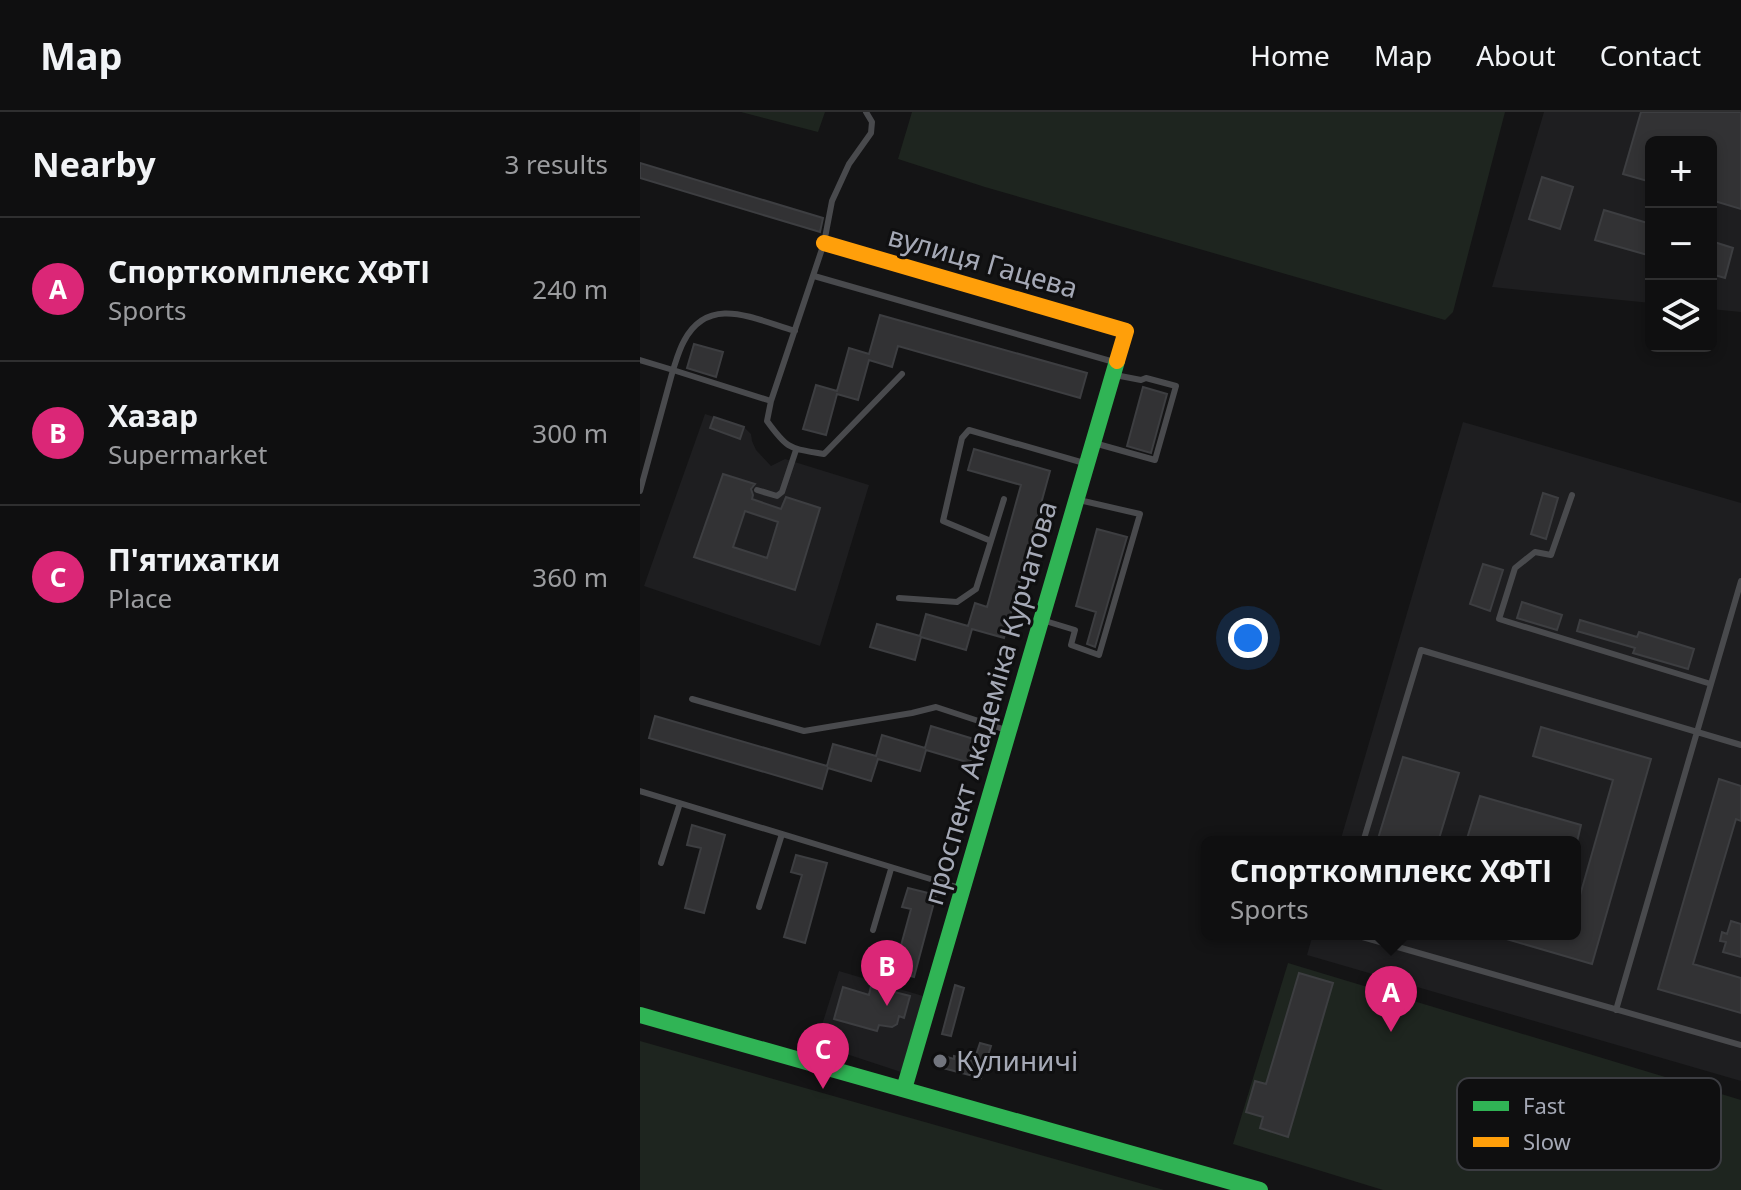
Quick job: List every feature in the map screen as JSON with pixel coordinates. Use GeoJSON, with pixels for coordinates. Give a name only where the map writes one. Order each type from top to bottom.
{"type":"FeatureCollection","features":[{"type":"Feature","properties":{"kind":"street","name":"вулиця Гацева"},"geometry":{"type":"LineString","coordinates":[[824,243],[1126,331]]}},
{"type":"Feature","properties":{"kind":"street","name":"проспект Академіка Курчатова"},"geometry":{"type":"LineString","coordinates":[[904,1089],[1126,331]]}},
{"type":"Feature","properties":{"kind":"street"},"geometry":{"type":"LineString","coordinates":[[640,1015],[1260,1190]]}},
{"type":"Feature","properties":{"kind":"lane"},"geometry":{"type":"LineString","coordinates":[[866,112],[872,122],[871,133],[849,164],[832,201],[824,243],[767,421],[783,443],[796,450],[824,454],[902,374]]}},
{"type":"Feature","properties":{"kind":"lane"},"geometry":{"type":"LineString","coordinates":[[814,276],[1116,369],[1141,380],[1146,378],[1176,386],[1155,460],[1094,443]]}},
{"type":"Feature","properties":{"kind":"lane"},"geometry":{"type":"LineString","coordinates":[[640,491],[673,370],[683,342],[692,329],[718,313],[732,312],[795,331]]}},
{"type":"Feature","properties":{"kind":"lane"},"geometry":{"type":"LineString","coordinates":[[640,360],[771,401]]}},
{"type":"Feature","properties":{"kind":"lane"},"geometry":{"type":"LineString","coordinates":[[991,541],[943,521],[962,438],[969,430],[1088,464]]}},
{"type":"Feature","properties":{"kind":"lane"},"geometry":{"type":"LineString","coordinates":[[757,490],[777,496],[782,492],[796,450]]}},
{"type":"Feature","properties":{"kind":"lane"},"geometry":{"type":"LineString","coordinates":[[1572,495],[1551,555],[1535,552],[1515,568],[1499,619],[1711,684]]}},
{"type":"Feature","properties":{"kind":"lane"},"geometry":{"type":"LineString","coordinates":[[899,598],[957,602],[976,589],[1004,499]]}},
{"type":"Feature","properties":{"kind":"lane"},"geometry":{"type":"LineString","coordinates":[[1042,620],[1075,630],[1071,645],[1099,655],[1140,514],[1077,499]]}},
{"type":"Feature","properties":{"kind":"lane"},"geometry":{"type":"LineString","coordinates":[[1616,1010],[1741,581]]}},
{"type":"Feature","properties":{"kind":"lane"},"geometry":{"type":"LineString","coordinates":[[1365,836],[1421,650],[1741,745]]}},
{"type":"Feature","properties":{"kind":"lane"},"geometry":{"type":"LineString","coordinates":[[692,699],[804,731],[936,707],[1010,731]]}},
{"type":"Feature","properties":{"kind":"lane"},"geometry":{"type":"LineString","coordinates":[[640,791],[963,889]]}},
{"type":"Feature","properties":{"kind":"lane"},"geometry":{"type":"LineString","coordinates":[[661,863],[680,803]]}},
{"type":"Feature","properties":{"kind":"lane"},"geometry":{"type":"LineString","coordinates":[[759,907],[782,834]]}},
{"type":"Feature","properties":{"kind":"lane"},"geometry":{"type":"LineString","coordinates":[[873,930],[891,869]]}},
{"type":"Feature","properties":{"kind":"lane"},"geometry":{"type":"LineString","coordinates":[[1373,940],[1741,1045]]}},
{"type":"Feature","properties":{"kind":"shaded area"},"geometry":{"type":"Polygon","coordinates":[[[741,112],[825,112],[818,132],[741,112]]]}},
{"type":"Feature","properties":{"kind":"shaded area"},"geometry":{"type":"Polygon","coordinates":[[[912,112],[1505,112],[1453,312],[1445,320],[898,159],[912,112]]]}},
{"type":"Feature","properties":{"kind":"shaded area"},"geometry":{"type":"Polygon","coordinates":[[[1544,112],[1741,112],[1741,312],[1717,310],[1717,136],[1645,136],[1645,302],[1492,287],[1544,112]]]}},
{"type":"Feature","properties":{"kind":"shaded area"},"geometry":{"type":"Polygon","coordinates":[[[705,414],[744,427],[751,434],[756,450],[771,466],[785,459],[869,485],[820,646],[644,586],[705,414]]]}},
{"type":"Feature","properties":{"kind":"shaded area"},"geometry":{"type":"Polygon","coordinates":[[[1463,422],[1741,503],[1741,1081],[1307,955],[1311,940],[1581,940],[1581,836],[1342,836],[1463,422]]]}},
{"type":"Feature","properties":{"kind":"shaded area"},"geometry":{"type":"Polygon","coordinates":[[[1288,963],[1668,1078],[1457,1078],[1457,1170],[1721,1170],[1721,1094],[1741,1100],[1741,1190],[1383,1190],[1233,1144],[1288,963]]]}},
{"type":"Feature","properties":{"kind":"shaded area"},"geometry":{"type":"Polygon","coordinates":[[[839,971],[923,996],[901,1072],[816,1044],[839,971]]]}},
{"type":"Feature","properties":{"kind":"shaded area"},"geometry":{"type":"Polygon","coordinates":[[[640,1041],[1164,1190],[640,1190],[640,1041]]]}},
{"type":"Feature","properties":{"kind":"building"},"geometry":{"type":"Polygon","coordinates":[[[1641,112],[1741,112],[1741,209],[1717,202],[1717,136],[1645,136],[1645,180],[1623,174],[1641,112]]]}},
{"type":"Feature","properties":{"kind":"building"},"geometry":{"type":"Polygon","coordinates":[[[640,163],[823,218],[820,232],[640,178],[640,163]]]}},
{"type":"Feature","properties":{"kind":"building"},"geometry":{"type":"Polygon","coordinates":[[[1542,177],[1573,187],[1560,229],[1529,219],[1542,177]]]}},
{"type":"Feature","properties":{"kind":"building"},"geometry":{"type":"Polygon","coordinates":[[[1604,210],[1645,222],[1645,254],[1595,240],[1604,210]]]}},
{"type":"Feature","properties":{"kind":"building"},"geometry":{"type":"Polygon","coordinates":[[[1717,243],[1733,248],[1725,278],[1717,276],[1717,243]]]}},
{"type":"Feature","properties":{"kind":"building"},"geometry":{"type":"Polygon","coordinates":[[[880,315],[1087,373],[1080,398],[898,346],[892,367],[869,360],[858,400],[837,394],[826,435],[803,429],[816,385],[837,391],[849,348],[869,354],[880,315]]]}},
{"type":"Feature","properties":{"kind":"building"},"geometry":{"type":"Polygon","coordinates":[[[694,344],[723,352],[716,377],[687,368],[694,344]]]}},
{"type":"Feature","properties":{"kind":"building"},"geometry":{"type":"Polygon","coordinates":[[[1143,387],[1167,394],[1151,453],[1127,446],[1143,387]]]}},
{"type":"Feature","properties":{"kind":"building"},"geometry":{"type":"Polygon","coordinates":[[[714,417],[744,427],[740,439],[710,428],[714,417]]]}},
{"type":"Feature","properties":{"kind":"building"},"geometry":{"type":"Polygon","coordinates":[[[974,449],[1050,471],[1004,638],[972,629],[966,650],[921,637],[915,660],[870,647],[877,624],[920,636],[926,614],[968,626],[975,603],[987,607],[1021,485],[968,470],[974,449]]]}},
{"type":"Feature","properties":{"kind":"building"},"geometry":{"type":"Polygon","coordinates":[[[723,474],[755,484],[751,489],[752,499],[781,509],[786,497],[820,508],[795,590],[694,557],[723,474]],[[745,511],[733,547],[767,558],[778,522],[745,511]]]}},
{"type":"Feature","properties":{"kind":"building"},"geometry":{"type":"Polygon","coordinates":[[[1543,493],[1558,498],[1546,539],[1531,534],[1543,493]]]}},
{"type":"Feature","properties":{"kind":"building"},"geometry":{"type":"Polygon","coordinates":[[[1097,529],[1127,537],[1095,647],[1087,644],[1096,612],[1076,606],[1097,529]]]}},
{"type":"Feature","properties":{"kind":"building"},"geometry":{"type":"Polygon","coordinates":[[[1483,564],[1503,570],[1490,611],[1470,604],[1483,564]]]}},
{"type":"Feature","properties":{"kind":"building"},"geometry":{"type":"Polygon","coordinates":[[[1522,602],[1562,615],[1557,630],[1517,618],[1522,602]]]}},
{"type":"Feature","properties":{"kind":"building"},"geometry":{"type":"Polygon","coordinates":[[[1580,620],[1637,637],[1639,632],[1694,649],[1688,669],[1633,653],[1635,648],[1577,631],[1580,620]]]}},
{"type":"Feature","properties":{"kind":"building"},"geometry":{"type":"Polygon","coordinates":[[[655,716],[827,766],[833,744],[876,756],[882,735],[925,748],[931,726],[977,740],[970,763],[926,750],[920,771],[878,759],[871,781],[828,768],[822,789],[649,738],[655,716]]]}},
{"type":"Feature","properties":{"kind":"building"},"geometry":{"type":"Polygon","coordinates":[[[1541,727],[1651,759],[1592,964],[1510,940],[1581,940],[1581,892],[1613,780],[1533,756],[1541,727]]]}},
{"type":"Feature","properties":{"kind":"building"},"geometry":{"type":"Polygon","coordinates":[[[1403,757],[1459,773],[1440,836],[1379,836],[1403,757]]]}},
{"type":"Feature","properties":{"kind":"building"},"geometry":{"type":"Polygon","coordinates":[[[1719,779],[1741,786],[1741,821],[1736,819],[1693,964],[1741,978],[1741,1013],[1658,989],[1719,779]]]}},
{"type":"Feature","properties":{"kind":"building"},"geometry":{"type":"Polygon","coordinates":[[[1480,796],[1581,825],[1578,836],[1468,836],[1480,796]]]}},
{"type":"Feature","properties":{"kind":"building"},"geometry":{"type":"Polygon","coordinates":[[[692,825],[725,835],[704,913],[685,908],[701,848],[687,845],[692,825]]]}},
{"type":"Feature","properties":{"kind":"building"},"geometry":{"type":"Polygon","coordinates":[[[796,855],[827,863],[805,943],[784,937],[802,875],[791,872],[796,855]]]}},
{"type":"Feature","properties":{"kind":"building"},"geometry":{"type":"Polygon","coordinates":[[[908,888],[936,895],[914,977],[894,971],[911,909],[902,907],[908,888]]]}},
{"type":"Feature","properties":{"kind":"building"},"geometry":{"type":"Polygon","coordinates":[[[1731,921],[1741,924],[1741,957],[1723,952],[1726,942],[1720,941],[1722,932],[1727,934],[1731,921]]]}},
{"type":"Feature","properties":{"kind":"building"},"geometry":{"type":"Polygon","coordinates":[[[1299,973],[1333,983],[1288,1137],[1260,1128],[1263,1117],[1246,1112],[1255,1081],[1266,1084],[1299,973]]]}},
{"type":"Feature","properties":{"kind":"building"},"geometry":{"type":"Polygon","coordinates":[[[955,985],[964,988],[951,1036],[942,1034],[955,985]]]}},
{"type":"Feature","properties":{"kind":"building"},"geometry":{"type":"Polygon","coordinates":[[[871,986],[910,996],[904,1018],[899,1016],[897,1024],[892,1027],[879,1025],[877,1031],[834,1019],[843,987],[869,995],[871,986]]]}},
{"type":"Feature","properties":{"kind":"building"},"geometry":{"type":"Polygon","coordinates":[[[980,1043],[991,1046],[981,1078],[935,1066],[937,1054],[974,1061],[980,1043]]]}},
{"type":"Feature","properties":{"kind":"traffic: fast"},"geometry":{"type":"LineString","coordinates":[[904,1089],[1117,361]]}},
{"type":"Feature","properties":{"kind":"traffic: fast"},"geometry":{"type":"LineString","coordinates":[[640,1015],[1260,1190]]}},
{"type":"Feature","properties":{"kind":"traffic: slow"},"geometry":{"type":"LineString","coordinates":[[824,243],[1126,331],[1117,361]]}},
{"type":"Feature","properties":{"kind":"place","name":"Хазар"},"geometry":{"type":"Point","coordinates":[887,1006]}},
{"type":"Feature","properties":{"kind":"place","name":"Спорткомплекс ХФТІ"},"geometry":{"type":"Point","coordinates":[1391,1032]}},
{"type":"Feature","properties":{"kind":"place","name":"Кулиничі"},"geometry":{"type":"Point","coordinates":[940,1061]}},
{"type":"Feature","properties":{"kind":"place","name":"П'ятихатки"},"geometry":{"type":"Point","coordinates":[823,1089]}}]}
